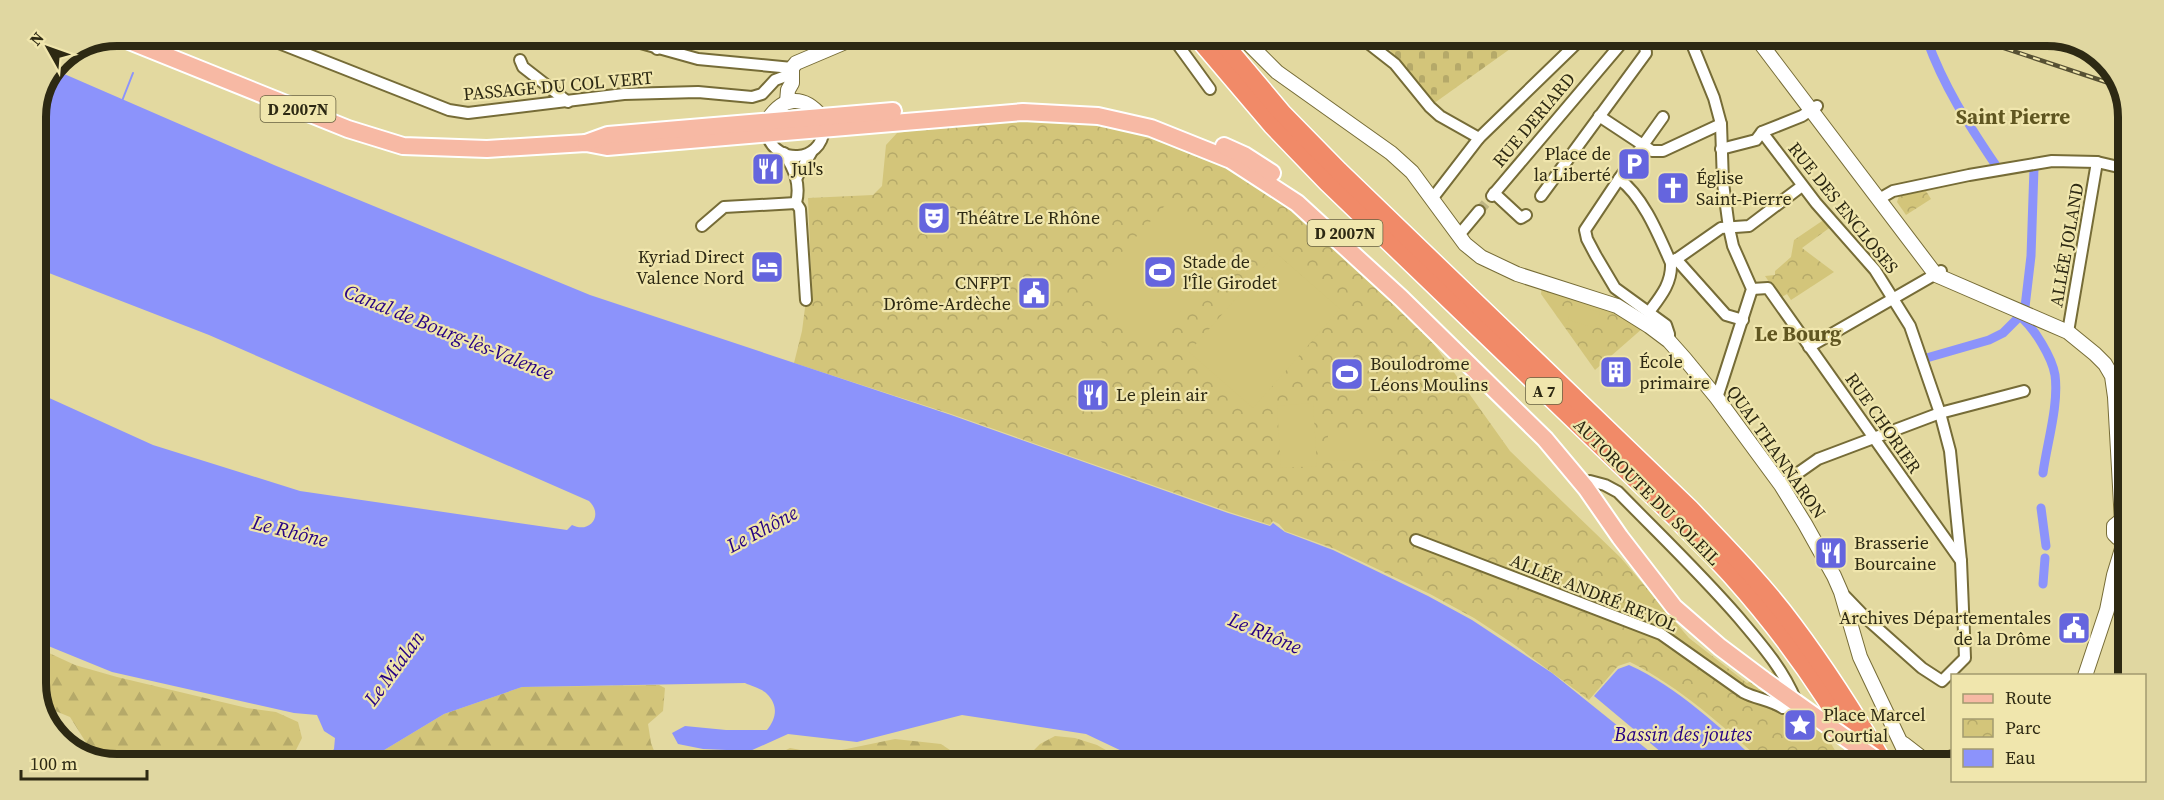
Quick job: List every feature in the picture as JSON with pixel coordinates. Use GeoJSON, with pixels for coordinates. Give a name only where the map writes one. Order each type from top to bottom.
{"type":"FeatureCollection","features":[{"type":"Feature","properties":{"kind":"highway","name":"AUTOROUTE DU SOLEIL"},"geometry":{"type":"LineString","coordinates":[[1205,46],[1272,125],[1327,182],[1678,520],[1733,577],[1779,633],[1810,676],[1859,754]]}},
{"type":"Feature","properties":{"kind":"highway","name":"AUTOROUTE DU SOLEIL"},"geometry":{"type":"LineString","coordinates":[[1226,46],[1282,113],[1339,171],[1681,500],[1744,566],[1792,623],[1824,668],[1877,754]]}},
{"type":"Feature","properties":{"kind":"main road","name":"D 2007N"},"geometry":{"type":"LineString","coordinates":[[142,46],[348,129],[403,146],[488,149],[586,143],[608,135],[767,128],[1015,102],[1091,106],[1155,119],[1244,155],[1305,196],[1402,286],[1552,433],[1720,647]]}},
{"type":"Feature","properties":{"kind":"main road","name":"D 2007N"},"geometry":{"type":"LineString","coordinates":[[823,123],[1023,112],[1098,116],[1151,128],[1230,160],[1297,203],[1401,298],[1537,431],[1586,488],[1674,607],[1720,647]]}},
{"type":"Feature","properties":{"kind":"main road"},"geometry":{"type":"LineString","coordinates":[[1720,647],[1869,754]]}},
{"type":"Feature","properties":{"kind":"street","name":"PASSAGE DU COL VERT"},"geometry":{"type":"LineString","coordinates":[[286,46],[449,110],[468,113],[624,94],[698,93],[752,97],[762,93],[775,80],[792,75]]}},
{"type":"Feature","properties":{"kind":"street"},"geometry":{"type":"LineString","coordinates":[[648,46],[703,60],[792,75]]}},
{"type":"Feature","properties":{"kind":"street"},"geometry":{"type":"LineString","coordinates":[[787,102],[796,63],[836,46]]}},
{"type":"Feature","properties":{"kind":"street"},"geometry":{"type":"LineString","coordinates":[[1179,46],[1210,89]]}},
{"type":"Feature","properties":{"kind":"street","name":"QUAI THANNARON"},"geometry":{"type":"LineString","coordinates":[[1251,46],[1277,72],[1391,153],[1412,172],[1465,244],[1492,264],[1617,306],[1633,314],[1669,341],[1717,398],[1780,485],[1805,524],[1841,592],[1860,657],[1902,743],[1915,754]]}},
{"type":"Feature","properties":{"kind":"street"},"geometry":{"type":"LineString","coordinates":[[1372,46],[1395,64],[1440,116],[1479,138]]}},
{"type":"Feature","properties":{"kind":"street"},"geometry":{"type":"LineString","coordinates":[[1432,199],[1479,138],[1574,46]]}},
{"type":"Feature","properties":{"kind":"street","name":"RUE DERIARD"},"geometry":{"type":"LineString","coordinates":[[1526,215],[1521,218],[1493,195],[1619,46]]}},
{"type":"Feature","properties":{"kind":"street"},"geometry":{"type":"LineString","coordinates":[[1541,196],[1646,53],[1646,46]]}},
{"type":"Feature","properties":{"kind":"street"},"geometry":{"type":"LineString","coordinates":[[1693,46],[1714,98],[1721,124],[1723,183],[1729,228],[1733,246],[1752,289],[1717,398]]}},
{"type":"Feature","properties":{"kind":"street"},"geometry":{"type":"LineString","coordinates":[[1763,46],[1814,108],[1939,273],[2068,332],[2095,354],[2112,376],[2118,432]]}},
{"type":"Feature","properties":{"kind":"street"},"geometry":{"type":"LineString","coordinates":[[1772,46],[1814,108]]}},
{"type":"Feature","properties":{"kind":"street"},"geometry":{"type":"LineString","coordinates":[[520,60],[523,67],[568,102]]}},
{"type":"Feature","properties":{"kind":"street"},"geometry":{"type":"LineString","coordinates":[[792,75],[802,101],[815,109],[823,123],[822,139],[797,177]]}},
{"type":"Feature","properties":{"kind":"street"},"geometry":{"type":"LineString","coordinates":[[802,101],[787,102],[779,106],[767,128],[772,145],[784,153],[797,156],[811,153]]}},
{"type":"Feature","properties":{"kind":"street"},"geometry":{"type":"LineString","coordinates":[[1721,149],[1756,140],[1762,132],[1814,108]]}},
{"type":"Feature","properties":{"kind":"street"},"geometry":{"type":"LineString","coordinates":[[1599,116],[1652,151],[1663,151],[1721,124]]}},
{"type":"Feature","properties":{"kind":"street"},"geometry":{"type":"LineString","coordinates":[[1664,117],[1585,230],[1587,239],[1615,288],[1666,325],[1669,341]]}},
{"type":"Feature","properties":{"kind":"street","name":"RUE DES ENCLOSES"},"geometry":{"type":"LineString","coordinates":[[1762,132],[1816,203],[1866,257],[1910,326],[1940,413],[1950,451],[1961,561],[1965,658],[1942,681],[1922,668],[1867,619],[1841,592]]}},
{"type":"Feature","properties":{"kind":"street"},"geometry":{"type":"LineString","coordinates":[[784,153],[797,177],[796,203],[800,209],[806,300]]}},
{"type":"Feature","properties":{"kind":"street"},"geometry":{"type":"LineString","coordinates":[[1881,197],[1893,191],[2052,161],[2097,162],[2117,167]]}},
{"type":"Feature","properties":{"kind":"street","name":"ALLÉE JOLAND"},"geometry":{"type":"LineString","coordinates":[[2068,332],[2097,162]]}},
{"type":"Feature","properties":{"kind":"street"},"geometry":{"type":"LineString","coordinates":[[1619,179],[1630,186],[1674,261],[1725,315],[1743,320]]}},
{"type":"Feature","properties":{"kind":"street"},"geometry":{"type":"LineString","coordinates":[[1649,312],[1664,293],[1674,261],[1721,228],[1749,226],[1802,186]]}},
{"type":"Feature","properties":{"kind":"street"},"geometry":{"type":"LineString","coordinates":[[702,226],[724,207],[796,203]]}},
{"type":"Feature","properties":{"kind":"street"},"geometry":{"type":"LineString","coordinates":[[1459,235],[1479,211]]}},
{"type":"Feature","properties":{"kind":"street"},"geometry":{"type":"LineString","coordinates":[[1809,347],[1893,297],[1939,273]]}},
{"type":"Feature","properties":{"kind":"street","name":"RUE CHORIER"},"geometry":{"type":"LineString","coordinates":[[1752,289],[1768,288],[1961,561]]}},
{"type":"Feature","properties":{"kind":"street"},"geometry":{"type":"LineString","coordinates":[[1780,485],[1818,459],[1940,413],[2024,391]]}},
{"type":"Feature","properties":{"kind":"street","name":"ALLÉE ANDRÉ REVOL"},"geometry":{"type":"LineString","coordinates":[[1416,540],[1661,634],[1743,692],[1783,708],[1796,701],[1779,668],[1717,592],[1618,492],[1590,481]]}},
{"type":"Feature","properties":{"kind":"street"},"geometry":{"type":"LineString","coordinates":[[2118,524],[2113,528],[2114,534],[2118,536]]}},
{"type":"Feature","properties":{"kind":"street"},"geometry":{"type":"LineString","coordinates":[[2085,674],[2107,610],[2118,559]]}},
{"type":"Feature","properties":{"kind":"green space"},"geometry":{"type":"Polygon","coordinates":[[[1387,46],[1514,46],[1433,104],[1387,46]]]}},
{"type":"Feature","properties":{"kind":"green space"},"geometry":{"type":"Polygon","coordinates":[[[1023,112],[1098,116],[1231,160],[1401,298],[1510,451],[1621,558],[1689,638],[1747,683],[1779,668],[1796,701],[1803,696],[1837,754],[1754,754],[1684,695],[1630,662],[1618,666],[1589,700],[1474,618],[1430,594],[1335,549],[1285,531],[1273,521],[1270,525],[1229,512],[951,414],[794,363],[802,331],[806,300],[812,301],[808,198],[873,195],[882,186],[886,145],[897,133],[1023,112]]]}},
{"type":"Feature","properties":{"kind":"green space"},"geometry":{"type":"Polygon","coordinates":[[[1926,191],[1931,199],[1906,215],[1897,202],[1899,196],[1926,191]]]}},
{"type":"Feature","properties":{"kind":"green space","name":"Stade de l'Île Girodet"},"geometry":{"type":"Polygon","coordinates":[[[1172,198],[1233,254],[1148,347],[1087,290],[1172,198]]]}},
{"type":"Feature","properties":{"kind":"green space"},"geometry":{"type":"Polygon","coordinates":[[[1825,219],[1832,226],[1802,248],[1834,272],[1791,300],[1787,294],[1780,298],[1765,276],[1775,275],[1775,271],[1791,257],[1794,240],[1825,219]]]}},
{"type":"Feature","properties":{"kind":"green space"},"geometry":{"type":"Polygon","coordinates":[[[1276,253],[1340,309],[1253,408],[1189,352],[1276,253]]]}},
{"type":"Feature","properties":{"kind":"green space"},"geometry":{"type":"Polygon","coordinates":[[[1542,285],[1611,309],[1643,328],[1595,370],[1541,294],[1542,285]]]}},
{"type":"Feature","properties":{"kind":"green space"},"geometry":{"type":"Polygon","coordinates":[[[1573,304],[1600,312],[1595,328],[1568,320],[1573,304]]]}},
{"type":"Feature","properties":{"kind":"green space"},"geometry":{"type":"Polygon","coordinates":[[[1091,333],[1113,352],[1102,364],[1080,344],[1091,333]]]}},
{"type":"Feature","properties":{"kind":"green space"},"geometry":{"type":"Polygon","coordinates":[[[1313,403],[1317,466],[1281,468],[1277,406],[1313,403]]]}},
{"type":"Feature","properties":{"kind":"green space"},"geometry":{"type":"Polygon","coordinates":[[[1328,433],[1382,433],[1382,460],[1328,461],[1328,433]]]}},
{"type":"Feature","properties":{"kind":"green space"},"geometry":{"type":"Polygon","coordinates":[[[47,652],[75,665],[117,677],[247,708],[276,712],[298,722],[302,738],[294,754],[117,754],[89,748],[70,717],[52,710],[50,706],[47,687],[47,652]]]}},
{"type":"Feature","properties":{"kind":"green space"},"geometry":{"type":"Polygon","coordinates":[[[659,685],[665,688],[663,711],[648,724],[655,754],[378,754],[444,714],[522,687],[659,685]]]}},
{"type":"Feature","properties":{"kind":"green space"},"geometry":{"type":"Polygon","coordinates":[[[1055,736],[1075,738],[1097,745],[1113,754],[1030,754],[1040,744],[1055,736]]]}},
{"type":"Feature","properties":{"kind":"green space"},"geometry":{"type":"Polygon","coordinates":[[[895,739],[941,744],[956,754],[822,754],[895,739]]]}},
{"type":"Feature","properties":{"kind":"green space"},"geometry":{"type":"Polygon","coordinates":[[[790,748],[822,754],[778,754],[790,748]]]}},
{"type":"Feature","properties":{"kind":"green space"},"geometry":{"type":"Polygon","coordinates":[[[983,751],[993,754],[956,754],[983,751]]]}},
{"type":"Feature","properties":{"kind":"water"},"geometry":{"type":"Polygon","coordinates":[[[58,78],[73,78],[274,165],[590,295],[951,415],[1228,513],[1270,526],[1273,523],[1285,532],[1333,550],[1472,620],[1552,673],[1653,754],[1128,754],[1086,734],[962,715],[857,742],[788,734],[750,751],[703,749],[678,744],[672,733],[685,726],[726,730],[767,730],[774,717],[773,703],[765,692],[745,683],[522,687],[444,714],[378,754],[330,754],[334,749],[335,738],[324,731],[317,715],[294,713],[112,672],[47,645],[46,397],[153,445],[300,491],[567,530],[572,525],[584,527],[593,522],[595,512],[589,501],[209,335],[46,272],[46,117],[52,90],[58,78]]]}},
{"type":"Feature","properties":{"kind":"water","name":"Bassin des joutes"},"geometry":{"type":"Polygon","coordinates":[[[1629,665],[1665,685],[1714,722],[1750,754],[1663,754],[1594,696],[1618,669],[1629,665]]]}},
{"type":"Feature","properties":{"kind":"waterway"},"geometry":{"type":"LineString","coordinates":[[1929,46],[1966,120],[1995,164]]}},
{"type":"Feature","properties":{"kind":"waterway"},"geometry":{"type":"LineString","coordinates":[[122,101],[133,73]]}},
{"type":"Feature","properties":{"kind":"waterway"},"geometry":{"type":"LineString","coordinates":[[1923,359],[1989,340],[2003,333],[2020,316],[2025,307],[2031,256],[2034,168]]}},
{"type":"Feature","properties":{"kind":"waterway"},"geometry":{"type":"LineString","coordinates":[[2020,316],[2042,343],[2055,375],[2054,411],[2043,473]]}},
{"type":"Feature","properties":{"kind":"waterway"},"geometry":{"type":"LineString","coordinates":[[2041,508],[2046,546]]}},
{"type":"Feature","properties":{"kind":"waterway"},"geometry":{"type":"LineString","coordinates":[[2043,584],[2045,558]]}},
{"type":"Feature","properties":{"kind":"tunnel"},"geometry":{"type":"LineString","coordinates":[[1479,211],[1492,196]]}},
{"type":"Feature","properties":{"kind":"railway"},"geometry":{"type":"LineString","coordinates":[[1998,46],[2108,83]]}},
{"type":"Feature","properties":{"kind":"place","name":"Place de la Liberté"},"geometry":{"type":"Point","coordinates":[1634,164]}},
{"type":"Feature","properties":{"kind":"place","name":"Jul's"},"geometry":{"type":"Point","coordinates":[768,169]}},
{"type":"Feature","properties":{"kind":"place","name":"Église Saint-Pierre"},"geometry":{"type":"Point","coordinates":[1673,188]}},
{"type":"Feature","properties":{"kind":"place","name":"Théâtre Le Rhône"},"geometry":{"type":"Point","coordinates":[934,218]}},
{"type":"Feature","properties":{"kind":"place","name":"Kyriad Direct Valence Nord"},"geometry":{"type":"Point","coordinates":[767,267]}},
{"type":"Feature","properties":{"kind":"place","name":"Stade de l'Île Girodet"},"geometry":{"type":"Point","coordinates":[1160,272]}},
{"type":"Feature","properties":{"kind":"place","name":"CNFPT Drôme-Ardèche"},"geometry":{"type":"Point","coordinates":[1034,293]}},
{"type":"Feature","properties":{"kind":"place","name":"École primaire"},"geometry":{"type":"Point","coordinates":[1616,372]}},
{"type":"Feature","properties":{"kind":"place","name":"Boulodrome Léons Moulins"},"geometry":{"type":"Point","coordinates":[1347,374]}},
{"type":"Feature","properties":{"kind":"place","name":"Le plein air"},"geometry":{"type":"Point","coordinates":[1093,395]}},
{"type":"Feature","properties":{"kind":"place","name":"Brasserie Bourcaine"},"geometry":{"type":"Point","coordinates":[1831,553]}},
{"type":"Feature","properties":{"kind":"place","name":"Archives Départementales de la Drôme"},"geometry":{"type":"Point","coordinates":[2074,628]}},
{"type":"Feature","properties":{"kind":"place","name":"Place Marcel Courtial"},"geometry":{"type":"Point","coordinates":[1800,725]}},
{"type":"Feature","properties":{"kind":"district","name":"Saint Pierre"},"geometry":{"type":"Point","coordinates":[2013,117]}},
{"type":"Feature","properties":{"kind":"district","name":"Le Bourg"},"geometry":{"type":"Point","coordinates":[1798,334]}},
{"type":"Feature","properties":{"kind":"water label","name":"Canal de Bourg-lès-Valence"},"geometry":{"type":"Point","coordinates":[449,332]}},
{"type":"Feature","properties":{"kind":"water label","name":"Le Rhône"},"geometry":{"type":"Point","coordinates":[762,529]}},
{"type":"Feature","properties":{"kind":"water label","name":"Le Rhône"},"geometry":{"type":"Point","coordinates":[290,531]}},
{"type":"Feature","properties":{"kind":"water label","name":"Le Rhône"},"geometry":{"type":"Point","coordinates":[1265,633]}},
{"type":"Feature","properties":{"kind":"water label","name":"Le Mialan"},"geometry":{"type":"Point","coordinates":[394,668]}}]}
